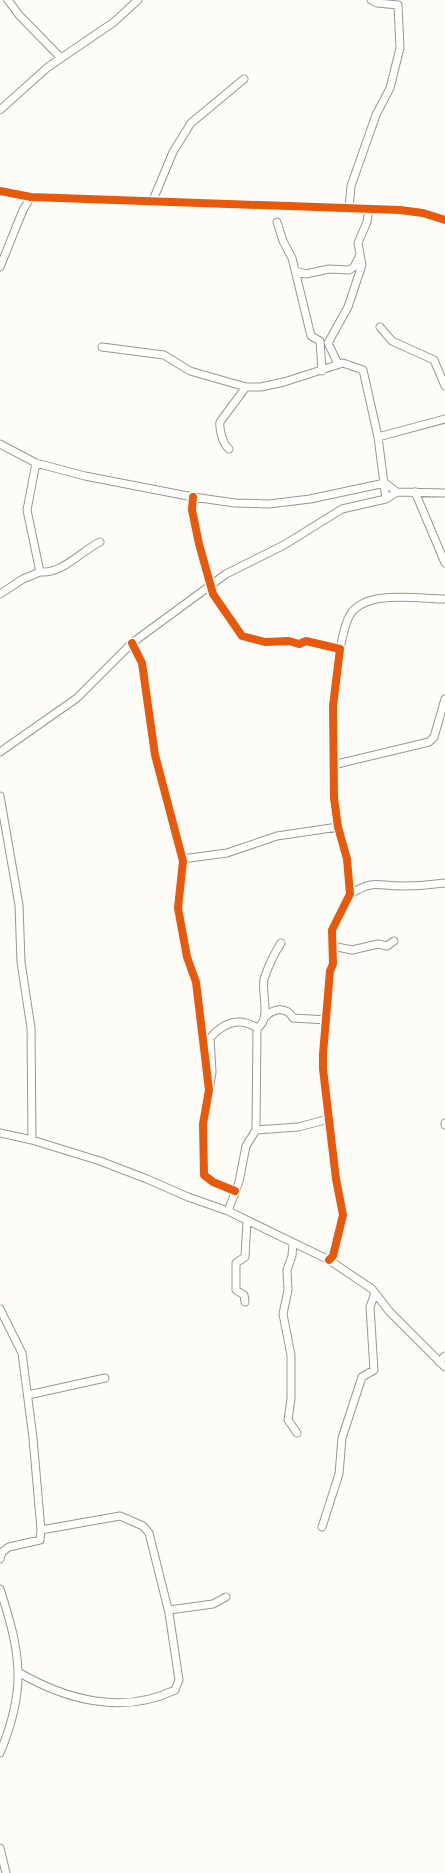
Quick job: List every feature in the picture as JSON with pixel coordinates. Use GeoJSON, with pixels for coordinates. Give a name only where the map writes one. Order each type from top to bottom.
{"type":"FeatureCollection","features":[{"type":"Feature","properties":{"kind":"street"},"geometry":{"type":"LineString","coordinates":[[8,0],[19,16],[61,58]]}},
{"type":"Feature","properties":{"kind":"street"},"geometry":{"type":"LineString","coordinates":[[0,110],[61,58],[114,22],[138,0]]}},
{"type":"Feature","properties":{"kind":"street"},"geometry":{"type":"LineString","coordinates":[[349,208],[351,186],[376,115],[390,88],[400,48],[398,5],[376,3],[371,0]]}},
{"type":"Feature","properties":{"kind":"street"},"geometry":{"type":"LineString","coordinates":[[152,200],[173,152],[191,124],[244,79]]}},
{"type":"Feature","properties":{"kind":"street"},"geometry":{"type":"LineString","coordinates":[[0,191],[31,197],[369,209],[415,212],[445,220]]}},
{"type":"Feature","properties":{"kind":"street"},"geometry":{"type":"LineString","coordinates":[[0,267],[23,210],[31,197]]}},
{"type":"Feature","properties":{"kind":"street"},"geometry":{"type":"LineString","coordinates":[[338,364],[328,344],[348,307],[362,265],[358,243],[367,222],[369,209]]}},
{"type":"Feature","properties":{"kind":"street"},"geometry":{"type":"LineString","coordinates":[[277,222],[283,241],[292,258],[311,336],[320,341],[322,372]]}},
{"type":"Feature","properties":{"kind":"street"},"geometry":{"type":"LineString","coordinates":[[295,271],[306,274],[329,269],[349,270],[354,267],[360,252]]}},
{"type":"Feature","properties":{"kind":"street"},"geometry":{"type":"LineString","coordinates":[[380,327],[392,341],[434,360],[445,386]]}},
{"type":"Feature","properties":{"kind":"street"},"geometry":{"type":"LineString","coordinates":[[102,347],[164,355],[190,371],[246,387],[261,387],[322,372],[343,363],[363,370],[378,436],[386,499]]}},
{"type":"Feature","properties":{"kind":"street"},"geometry":{"type":"LineString","coordinates":[[229,449],[226,447],[219,428],[220,422],[246,387]]}},
{"type":"Feature","properties":{"kind":"street"},"geometry":{"type":"LineString","coordinates":[[378,436],[445,420]]}},
{"type":"Feature","properties":{"kind":"street"},"geometry":{"type":"LineString","coordinates":[[0,444],[36,463],[85,476],[193,497],[268,504],[310,499],[385,483],[397,492]]}},
{"type":"Feature","properties":{"kind":"street"},"geometry":{"type":"LineString","coordinates":[[36,463],[27,510],[40,572]]}},
{"type":"Feature","properties":{"kind":"street"},"geometry":{"type":"LineString","coordinates":[[0,752],[77,698],[132,642],[226,574],[284,545],[342,509],[386,499],[397,492],[445,493]]}},
{"type":"Feature","properties":{"kind":"street"},"geometry":{"type":"LineString","coordinates":[[415,492],[445,563]]}},
{"type":"Feature","properties":{"kind":"street"},"geometry":{"type":"LineString","coordinates":[[193,497],[192,510],[211,586],[217,602],[242,636],[265,642],[289,641],[299,644],[306,641],[340,649]]}},
{"type":"Feature","properties":{"kind":"street"},"geometry":{"type":"LineString","coordinates":[[0,594],[23,579],[40,572],[48,572],[60,568],[100,542]]}},
{"type":"Feature","properties":{"kind":"street"},"geometry":{"type":"LineString","coordinates":[[329,1260],[333,1256],[343,1215],[323,1069],[330,971],[333,964],[332,930],[350,894],[347,859],[335,810],[336,786],[333,765],[335,734],[333,706],[340,649],[348,617],[363,601],[379,597],[392,599],[445,599]]}},
{"type":"Feature","properties":{"kind":"street"},"geometry":{"type":"LineString","coordinates":[[132,642],[142,663],[155,755],[182,859],[183,878],[178,908],[186,952],[196,982],[209,1090]]}},
{"type":"Feature","properties":{"kind":"street"},"geometry":{"type":"LineString","coordinates":[[333,765],[429,742],[434,737],[445,700]]}},
{"type":"Feature","properties":{"kind":"street"},"geometry":{"type":"LineString","coordinates":[[0,796],[19,905],[21,962],[31,1028],[32,1140]]}},
{"type":"Feature","properties":{"kind":"street"},"geometry":{"type":"LineString","coordinates":[[182,859],[227,853],[277,836],[338,827]]}},
{"type":"Feature","properties":{"kind":"street"},"geometry":{"type":"LineString","coordinates":[[350,894],[362,887],[380,883],[400,886],[445,883]]}},
{"type":"Feature","properties":{"kind":"street"},"geometry":{"type":"LineString","coordinates":[[332,946],[352,950],[378,944],[387,946],[394,941]]}},
{"type":"Feature","properties":{"kind":"street"},"geometry":{"type":"LineString","coordinates":[[257,1028],[261,1026],[264,1018],[264,980],[280,943]]}},
{"type":"Feature","properties":{"kind":"street"},"geometry":{"type":"LineString","coordinates":[[264,1018],[272,1010],[279,1009],[287,1011],[293,1018],[326,1020]]}},
{"type":"Feature","properties":{"kind":"street"},"geometry":{"type":"LineString","coordinates":[[235,1191],[213,1182],[204,1175],[203,1124],[212,1072],[210,1038],[219,1028],[234,1023],[246,1021],[257,1028]]}},
{"type":"Feature","properties":{"kind":"street"},"geometry":{"type":"LineString","coordinates":[[228,1211],[246,1146],[256,1130],[257,1028]]}},
{"type":"Feature","properties":{"kind":"street"},"geometry":{"type":"LineString","coordinates":[[256,1130],[298,1127],[329,1119]]}},
{"type":"Feature","properties":{"kind":"street"},"geometry":{"type":"LineString","coordinates":[[0,1133],[32,1140],[100,1161],[228,1211],[329,1260],[375,1293],[389,1311],[445,1368]]}},
{"type":"Feature","properties":{"kind":"street"},"geometry":{"type":"LineString","coordinates":[[245,1302],[244,1295],[236,1290],[235,1274],[236,1263],[245,1257],[247,1220]]}},
{"type":"Feature","properties":{"kind":"street"},"geometry":{"type":"LineString","coordinates":[[293,1243],[292,1256],[287,1270],[288,1290],[283,1314],[291,1355],[291,1399],[288,1420],[297,1433]]}},
{"type":"Feature","properties":{"kind":"street"},"geometry":{"type":"LineString","coordinates":[[322,1527],[339,1474],[342,1438],[362,1377],[374,1370],[370,1307],[375,1293]]}},
{"type":"Feature","properties":{"kind":"street"},"geometry":{"type":"LineString","coordinates":[[0,1309],[22,1353],[41,1530],[40,1540],[8,1547],[2,1552],[0,1559]]}},
{"type":"Feature","properties":{"kind":"street"},"geometry":{"type":"LineString","coordinates":[[439,1362],[445,1356]]}},
{"type":"Feature","properties":{"kind":"street"},"geometry":{"type":"LineString","coordinates":[[28,1395],[105,1378]]}},
{"type":"Feature","properties":{"kind":"street"},"geometry":{"type":"LineString","coordinates":[[18,1672],[45,1688],[76,1698],[120,1704],[163,1696],[175,1690],[179,1680],[168,1610],[149,1533],[143,1526],[120,1516],[41,1530]]}},
{"type":"Feature","properties":{"kind":"street"},"geometry":{"type":"LineString","coordinates":[[0,1589],[16,1643],[19,1694],[10,1728],[0,1753]]}},
{"type":"Feature","properties":{"kind":"street"},"geometry":{"type":"LineString","coordinates":[[168,1610],[213,1604],[226,1597]]}},
{"type":"Feature","properties":{"kind":"street"},"geometry":{"type":"LineString","coordinates":[[0,1848],[6,1873]]}},
{"type":"Feature","properties":{"kind":"cycle path"},"geometry":{"type":"LineString","coordinates":[[0,191],[31,197],[400,210],[423,213],[445,220]]}},
{"type":"Feature","properties":{"kind":"cycle path"},"geometry":{"type":"LineString","coordinates":[[193,497],[192,510],[199,544],[213,594],[242,636],[265,642],[289,641],[299,644],[306,641],[340,649],[333,706],[334,798],[338,827],[347,859],[350,894],[332,930],[333,964],[330,971],[323,1054],[323,1069],[336,1179],[343,1215],[333,1256],[329,1260]]}},
{"type":"Feature","properties":{"kind":"cycle path"},"geometry":{"type":"LineString","coordinates":[[132,643],[142,663],[155,755],[183,861],[178,908],[187,957],[196,982],[209,1090],[203,1124],[204,1175],[213,1182],[235,1191]]}}]}
